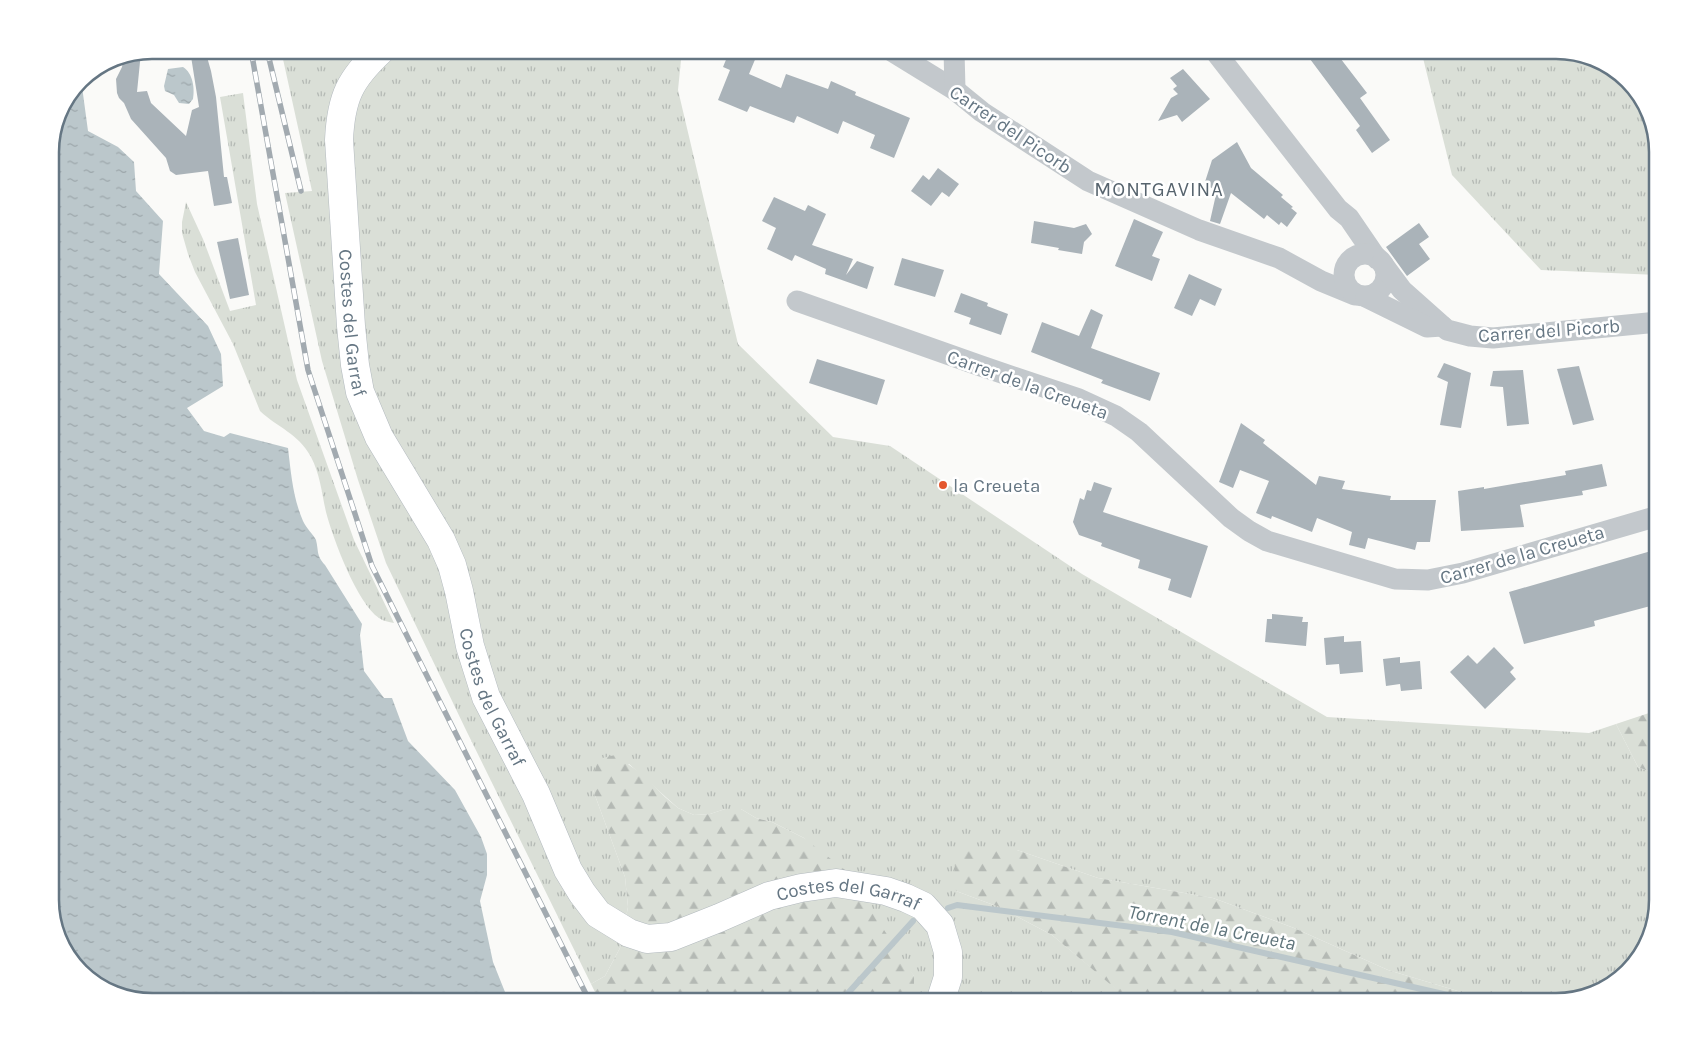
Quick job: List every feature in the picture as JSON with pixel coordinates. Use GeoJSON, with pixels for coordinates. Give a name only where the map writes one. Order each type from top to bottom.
{"type":"FeatureCollection","features":[{"type":"Feature","properties":{"kind":"main road","name":"Costes del Garraf"},"geometry":{"type":"LineString","coordinates":[[371,59],[345,96],[340,118],[351,326],[360,392],[379,437],[441,540],[452,564],[470,646],[486,697],[536,794],[568,870],[598,914],[630,934],[647,939],[671,937],[769,896],[801,888],[836,883],[893,893],[923,906],[940,925],[948,952],[948,977],[943,993]]}},
{"type":"Feature","properties":{"kind":"street","name":"Carrer del Picorb"},"geometry":{"type":"LineString","coordinates":[[904,59],[954,90],[982,112],[1088,180],[1200,230],[1279,258],[1321,281],[1361,296],[1427,327],[1442,326]]}},
{"type":"Feature","properties":{"kind":"street"},"geometry":{"type":"LineString","coordinates":[[954,59],[954,90]]}},
{"type":"Feature","properties":{"kind":"street"},"geometry":{"type":"LineString","coordinates":[[1221,59],[1338,209],[1354,258]]}},
{"type":"Feature","properties":{"kind":"street","name":"Carrer del Picorb"},"geometry":{"type":"LineString","coordinates":[[1338,209],[1349,218],[1402,290],[1447,330],[1470,336],[1493,338],[1649,323]]}},
{"type":"Feature","properties":{"kind":"street"},"geometry":{"type":"LineString","coordinates":[[1358,254],[1372,255],[1380,261],[1386,273],[1384,284],[1377,293],[1361,296],[1346,286],[1343,274],[1348,261],[1354,258],[1358,254]]}},
{"type":"Feature","properties":{"kind":"street","name":"Carrer de la Creueta"},"geometry":{"type":"LineString","coordinates":[[797,301],[1079,399],[1116,416],[1139,432],[1231,518],[1249,531],[1267,541],[1395,578],[1428,580],[1463,573],[1649,519]]}},
{"type":"Feature","properties":{"kind":"green space"},"geometry":{"type":"Polygon","coordinates":[[[283,59],[681,59],[678,90],[738,344],[833,437],[890,446],[1082,574],[1327,717],[1589,733],[1616,724],[1638,767],[1649,771],[1649,900],[1646,924],[1637,947],[1613,974],[1603,981],[1580,990],[1556,993],[1464,993],[1388,970],[1294,928],[1213,898],[1098,878],[1017,850],[956,891],[999,907],[1052,935],[1118,990],[1116,993],[914,993],[914,976],[804,838],[772,822],[756,818],[741,809],[725,809],[710,814],[694,815],[678,808],[629,764],[593,790],[625,877],[628,907],[620,948],[605,976],[591,984],[386,563],[358,480],[322,361],[285,193],[312,191],[283,59]]]}},
{"type":"Feature","properties":{"kind":"green space"},"geometry":{"type":"Polygon","coordinates":[[[1423,59],[1556,59],[1580,62],[1603,71],[1622,86],[1637,105],[1647,134],[1649,146],[1649,275],[1541,270],[1452,175],[1423,59]]]}},
{"type":"Feature","properties":{"kind":"green space"},"geometry":{"type":"Polygon","coordinates":[[[243,93],[257,204],[297,380],[354,540],[394,623],[381,619],[371,610],[354,585],[334,538],[326,512],[319,477],[311,457],[294,436],[260,411],[233,344],[195,272],[182,233],[186,202],[203,239],[230,311],[256,305],[220,97],[243,93]]]}},
{"type":"Feature","properties":{"kind":"green space"},"geometry":{"type":"Polygon","coordinates":[[[1649,713],[1649,771],[1638,767],[1616,724],[1649,713]]]}},
{"type":"Feature","properties":{"kind":"green space"},"geometry":{"type":"Polygon","coordinates":[[[615,755],[642,774],[678,808],[694,815],[710,814],[725,809],[741,809],[756,818],[772,822],[804,838],[845,870],[914,976],[914,993],[596,993],[591,984],[605,976],[620,948],[628,907],[625,877],[593,790],[594,774],[598,759],[615,755]]]}},
{"type":"Feature","properties":{"kind":"green space"},"geometry":{"type":"Polygon","coordinates":[[[954,850],[1017,850],[1098,878],[1213,898],[1294,928],[1388,970],[1464,993],[1115,993],[1117,990],[1052,935],[999,907],[956,891],[954,850]]]}},
{"type":"Feature","properties":{"kind":"water"},"geometry":{"type":"Polygon","coordinates":[[[183,67],[191,77],[194,91],[193,99],[189,104],[179,103],[174,95],[165,91],[164,86],[168,69],[183,67]]]}},
{"type":"Feature","properties":{"kind":"water"},"geometry":{"type":"Polygon","coordinates":[[[82,90],[88,131],[118,147],[134,162],[136,191],[163,221],[159,274],[208,326],[221,354],[223,386],[187,408],[204,431],[224,437],[230,433],[288,448],[291,476],[303,521],[316,540],[320,559],[362,624],[360,635],[364,671],[384,698],[392,698],[408,741],[455,790],[481,837],[487,854],[487,875],[480,901],[493,962],[505,993],[152,993],[128,990],[105,981],[86,966],[71,947],[62,924],[59,906],[59,146],[62,128],[68,111],[82,90]]]}},
{"type":"Feature","properties":{"kind":"building"},"geometry":{"type":"Polygon","coordinates":[[[191,59],[208,59],[216,97],[224,177],[227,177],[232,203],[214,206],[208,171],[176,175],[170,171],[166,158],[131,119],[124,103],[119,98],[116,79],[123,64],[140,60],[137,92],[147,91],[151,103],[186,136],[192,110],[199,107],[191,59]]]}},
{"type":"Feature","properties":{"kind":"building"},"geometry":{"type":"Polygon","coordinates":[[[726,59],[755,59],[749,74],[781,88],[786,74],[828,89],[831,81],[856,92],[855,95],[910,118],[894,158],[870,148],[875,135],[843,121],[838,134],[797,116],[794,123],[750,106],[747,112],[718,100],[730,70],[723,67],[726,59]]]}},
{"type":"Feature","properties":{"kind":"building"},"geometry":{"type":"Polygon","coordinates":[[[1310,59],[1341,59],[1367,93],[1360,98],[1390,140],[1372,153],[1356,130],[1360,126],[1310,59]]]}},
{"type":"Feature","properties":{"kind":"building"},"geometry":{"type":"Polygon","coordinates":[[[1183,69],[1210,99],[1182,122],[1177,115],[1158,121],[1171,98],[1178,94],[1173,89],[1177,86],[1170,78],[1183,69]]]}},
{"type":"Feature","properties":{"kind":"building"},"geometry":{"type":"Polygon","coordinates":[[[1237,142],[1251,168],[1283,195],[1281,197],[1297,213],[1287,227],[1281,222],[1279,225],[1267,215],[1264,219],[1231,193],[1220,224],[1210,221],[1217,190],[1204,185],[1212,160],[1237,142]]]}},
{"type":"Feature","properties":{"kind":"building"},"geometry":{"type":"Polygon","coordinates":[[[938,168],[959,184],[949,197],[942,192],[931,206],[911,191],[923,175],[929,180],[938,168]]]}},
{"type":"Feature","properties":{"kind":"building"},"geometry":{"type":"Polygon","coordinates":[[[774,197],[805,211],[808,205],[826,214],[812,245],[853,259],[846,275],[857,261],[874,267],[867,289],[825,274],[826,269],[795,255],[792,261],[767,249],[776,228],[762,221],[774,197]]]}},
{"type":"Feature","properties":{"kind":"building"},"geometry":{"type":"Polygon","coordinates":[[[1134,219],[1163,232],[1152,256],[1160,259],[1152,281],[1115,266],[1134,219]]]}},
{"type":"Feature","properties":{"kind":"building"},"geometry":{"type":"Polygon","coordinates":[[[1034,221],[1074,228],[1086,224],[1092,234],[1084,242],[1082,254],[1058,250],[1059,248],[1031,243],[1034,221]]]}},
{"type":"Feature","properties":{"kind":"building"},"geometry":{"type":"Polygon","coordinates":[[[1419,223],[1429,237],[1419,244],[1430,259],[1407,276],[1386,247],[1419,223]]]}},
{"type":"Feature","properties":{"kind":"building"},"geometry":{"type":"Polygon","coordinates":[[[238,238],[249,295],[230,299],[217,242],[238,238]]]}},
{"type":"Feature","properties":{"kind":"building"},"geometry":{"type":"Polygon","coordinates":[[[902,258],[944,270],[935,297],[894,285],[902,258]]]}},
{"type":"Feature","properties":{"kind":"building"},"geometry":{"type":"Polygon","coordinates":[[[1189,274],[1222,289],[1215,306],[1200,299],[1192,316],[1174,308],[1189,274]]]}},
{"type":"Feature","properties":{"kind":"building"},"geometry":{"type":"Polygon","coordinates":[[[961,293],[988,303],[987,306],[1008,314],[1001,335],[969,324],[971,318],[954,312],[961,293]]]}},
{"type":"Feature","properties":{"kind":"building"},"geometry":{"type":"Polygon","coordinates":[[[1091,309],[1103,315],[1091,348],[1160,373],[1150,401],[1101,383],[1103,380],[1031,352],[1042,322],[1079,336],[1091,309]]]}},
{"type":"Feature","properties":{"kind":"building"},"geometry":{"type":"Polygon","coordinates":[[[817,359],[885,380],[877,405],[809,383],[817,359]]]}},
{"type":"Feature","properties":{"kind":"building"},"geometry":{"type":"Polygon","coordinates":[[[1444,363],[1471,373],[1461,428],[1440,425],[1448,382],[1437,377],[1444,363]]]}},
{"type":"Feature","properties":{"kind":"building"},"geometry":{"type":"Polygon","coordinates":[[[1579,366],[1594,420],[1573,425],[1557,369],[1579,366]]]}},
{"type":"Feature","properties":{"kind":"building"},"geometry":{"type":"Polygon","coordinates":[[[1523,370],[1529,424],[1507,426],[1503,387],[1490,386],[1493,371],[1523,370]]]}},
{"type":"Feature","properties":{"kind":"building"},"geometry":{"type":"Polygon","coordinates":[[[1241,423],[1265,440],[1263,443],[1316,485],[1319,476],[1345,481],[1342,489],[1391,496],[1390,500],[1436,500],[1430,542],[1417,542],[1415,550],[1368,538],[1365,549],[1349,545],[1352,532],[1317,518],[1312,532],[1272,516],[1271,519],[1256,513],[1269,481],[1240,470],[1233,488],[1219,482],[1241,423]]]}},
{"type":"Feature","properties":{"kind":"building"},"geometry":{"type":"Polygon","coordinates":[[[1602,464],[1607,486],[1582,491],[1583,495],[1520,505],[1524,527],[1461,531],[1458,491],[1484,487],[1484,489],[1566,475],[1565,471],[1602,464]]]}},
{"type":"Feature","properties":{"kind":"building"},"geometry":{"type":"Polygon","coordinates":[[[1094,482],[1112,488],[1103,512],[1208,546],[1191,598],[1168,590],[1171,579],[1138,568],[1140,560],[1101,546],[1102,543],[1079,535],[1073,522],[1080,498],[1084,500],[1087,490],[1091,491],[1094,482]]]}},
{"type":"Feature","properties":{"kind":"building"},"geometry":{"type":"Polygon","coordinates":[[[1649,552],[1649,606],[1594,621],[1595,626],[1524,644],[1509,592],[1649,552]]]}},
{"type":"Feature","properties":{"kind":"building"},"geometry":{"type":"Polygon","coordinates":[[[1272,614],[1303,617],[1302,622],[1308,622],[1306,646],[1265,642],[1267,619],[1272,619],[1272,614]]]}},
{"type":"Feature","properties":{"kind":"building"},"geometry":{"type":"Polygon","coordinates":[[[1344,636],[1344,642],[1361,641],[1363,672],[1340,674],[1339,664],[1326,665],[1324,638],[1344,636]]]}},
{"type":"Feature","properties":{"kind":"building"},"geometry":{"type":"Polygon","coordinates":[[[1494,647],[1514,668],[1510,672],[1516,679],[1485,709],[1450,672],[1468,655],[1477,664],[1494,647]]]}},
{"type":"Feature","properties":{"kind":"building"},"geometry":{"type":"Polygon","coordinates":[[[1400,657],[1400,663],[1420,661],[1422,689],[1401,691],[1400,684],[1386,686],[1383,659],[1400,657]]]}},
{"type":"Feature","properties":{"kind":"waterway","name":"Torrent de la Creueta"},"geometry":{"type":"LineString","coordinates":[[948,908],[957,905],[1172,932],[1439,993]]}},
{"type":"Feature","properties":{"kind":"waterway","name":"Torrent de la Creueta"},"geometry":{"type":"LineString","coordinates":[[848,993],[913,921]]}},
{"type":"Feature","properties":{"kind":"railway"},"geometry":{"type":"LineString","coordinates":[[253,59],[308,370],[372,566],[586,993]]}},
{"type":"Feature","properties":{"kind":"railway"},"geometry":{"type":"LineString","coordinates":[[269,59],[301,191]]}},
{"type":"Feature","properties":{"kind":"place","name":"la Creueta"},"geometry":{"type":"Point","coordinates":[943,485]}},
{"type":"Feature","properties":{"kind":"district","name":"MONTGAVINA"},"geometry":{"type":"Point","coordinates":[1159,189]}}]}
